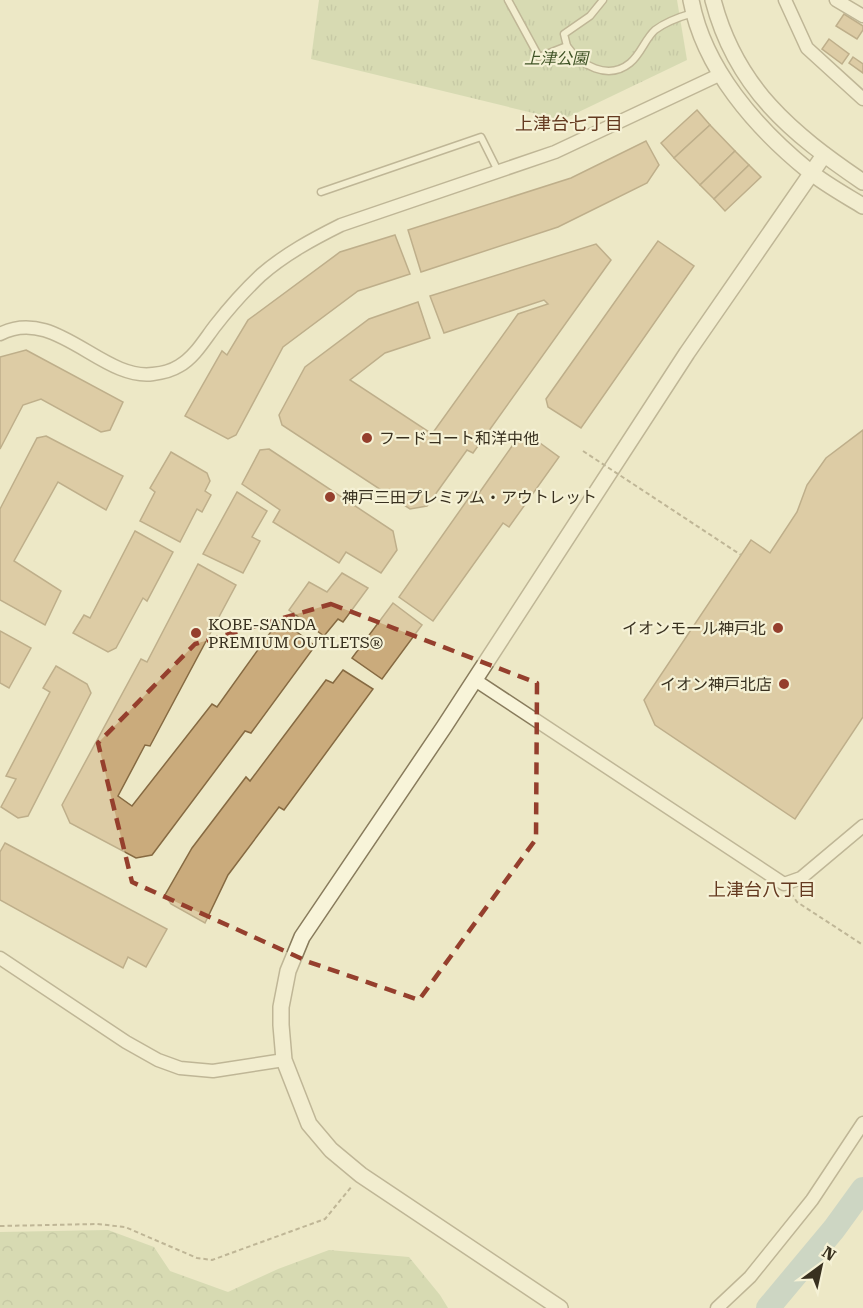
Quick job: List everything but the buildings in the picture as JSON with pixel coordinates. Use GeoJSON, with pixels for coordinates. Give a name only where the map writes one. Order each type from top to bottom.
{"type":"FeatureCollection","features":[{"type":"Feature","properties":{"kind":"street"},"geometry":{"type":"LineString","coordinates":[[713,0],[720,27],[745,74],[781,120],[824,155],[863,182]]}},
{"type":"Feature","properties":{"kind":"street"},"geometry":{"type":"LineString","coordinates":[[785,0],[807,48],[863,99]]}},
{"type":"Feature","properties":{"kind":"street"},"geometry":{"type":"LineString","coordinates":[[836,0],[863,16]]}},
{"type":"Feature","properties":{"kind":"street"},"geometry":{"type":"LineString","coordinates":[[692,6],[706,46],[722,74],[758,123],[811,172],[863,206]]}},
{"type":"Feature","properties":{"kind":"street"},"geometry":{"type":"LineString","coordinates":[[0,334],[23,328],[56,333],[120,368],[136,374],[165,372],[180,366],[247,289],[300,246],[341,225],[555,152],[722,74]]}},
{"type":"Feature","properties":{"kind":"street"},"geometry":{"type":"LineString","coordinates":[[560,1308],[362,1175],[331,1150],[309,1124],[284,1060],[281,1007],[288,971],[302,937],[475,680],[687,353],[824,155]]}},
{"type":"Feature","properties":{"kind":"street"},"geometry":{"type":"LineString","coordinates":[[475,680],[784,884],[801,878],[863,826]]}},
{"type":"Feature","properties":{"kind":"street"},"geometry":{"type":"LineString","coordinates":[[0,958],[126,1042],[158,1060],[180,1068],[213,1071],[284,1060]]}},
{"type":"Feature","properties":{"kind":"street"},"geometry":{"type":"LineString","coordinates":[[717,1308],[750,1277],[812,1200],[863,1123]]}},
{"type":"Feature","properties":{"kind":"lane"},"geometry":{"type":"LineString","coordinates":[[508,0],[539,57],[567,46]]}},
{"type":"Feature","properties":{"kind":"lane"},"geometry":{"type":"LineString","coordinates":[[603,0],[590,16],[564,34],[567,46],[574,56],[591,68],[609,72],[629,64],[652,33],[692,6]]}},
{"type":"Feature","properties":{"kind":"lane"},"geometry":{"type":"LineString","coordinates":[[321,192],[481,137],[498,171]]}},
{"type":"Feature","properties":{"kind":"path"},"geometry":{"type":"LineString","coordinates":[[583,450],[741,555]]}},
{"type":"Feature","properties":{"kind":"path"},"geometry":{"type":"LineString","coordinates":[[784,884],[797,902],[863,945]]}},
{"type":"Feature","properties":{"kind":"path"},"geometry":{"type":"LineString","coordinates":[[0,1226],[97,1224],[125,1227],[197,1258],[212,1260],[325,1219],[362,1175]]}},
{"type":"Feature","properties":{"kind":"highlighted area"},"geometry":{"type":"Polygon","coordinates":[[[331,604],[537,683],[536,839],[419,1000],[309,962],[132,882],[98,743],[195,644],[331,604]]]}},
{"type":"Feature","properties":{"kind":"green space","name":"上津公園"},"geometry":{"type":"Polygon","coordinates":[[[319,0],[677,0],[687,60],[562,120],[311,59],[319,0]]]}},
{"type":"Feature","properties":{"kind":"green space"},"geometry":{"type":"Polygon","coordinates":[[[108,1230],[154,1247],[170,1271],[228,1292],[278,1269],[329,1250],[409,1257],[448,1308],[0,1308],[0,1232],[108,1230]]]}},
{"type":"Feature","properties":{"kind":"waterway"},"geometry":{"type":"LineString","coordinates":[[768,1308],[834,1229],[863,1189]]}},
{"type":"Feature","properties":{"kind":"place","name":"フードコート和洋中他"},"geometry":{"type":"Point","coordinates":[367,438]}},
{"type":"Feature","properties":{"kind":"place","name":"神戸三田プレミアム・アウトレット"},"geometry":{"type":"Point","coordinates":[330,497]}},
{"type":"Feature","properties":{"kind":"place","name":"イオンモール神戸北"},"geometry":{"type":"Point","coordinates":[778,628]}},
{"type":"Feature","properties":{"kind":"place","name":"KOBE-SANDA PREMIUM OUTLETS®"},"geometry":{"type":"Point","coordinates":[196,633]}},
{"type":"Feature","properties":{"kind":"place","name":"イオン神戸北店"},"geometry":{"type":"Point","coordinates":[784,684]}},
{"type":"Feature","properties":{"kind":"district","name":"上津台七丁目"},"geometry":{"type":"Point","coordinates":[569,124]}},
{"type":"Feature","properties":{"kind":"district","name":"上津台八丁目"},"geometry":{"type":"Point","coordinates":[762,890]}}]}
